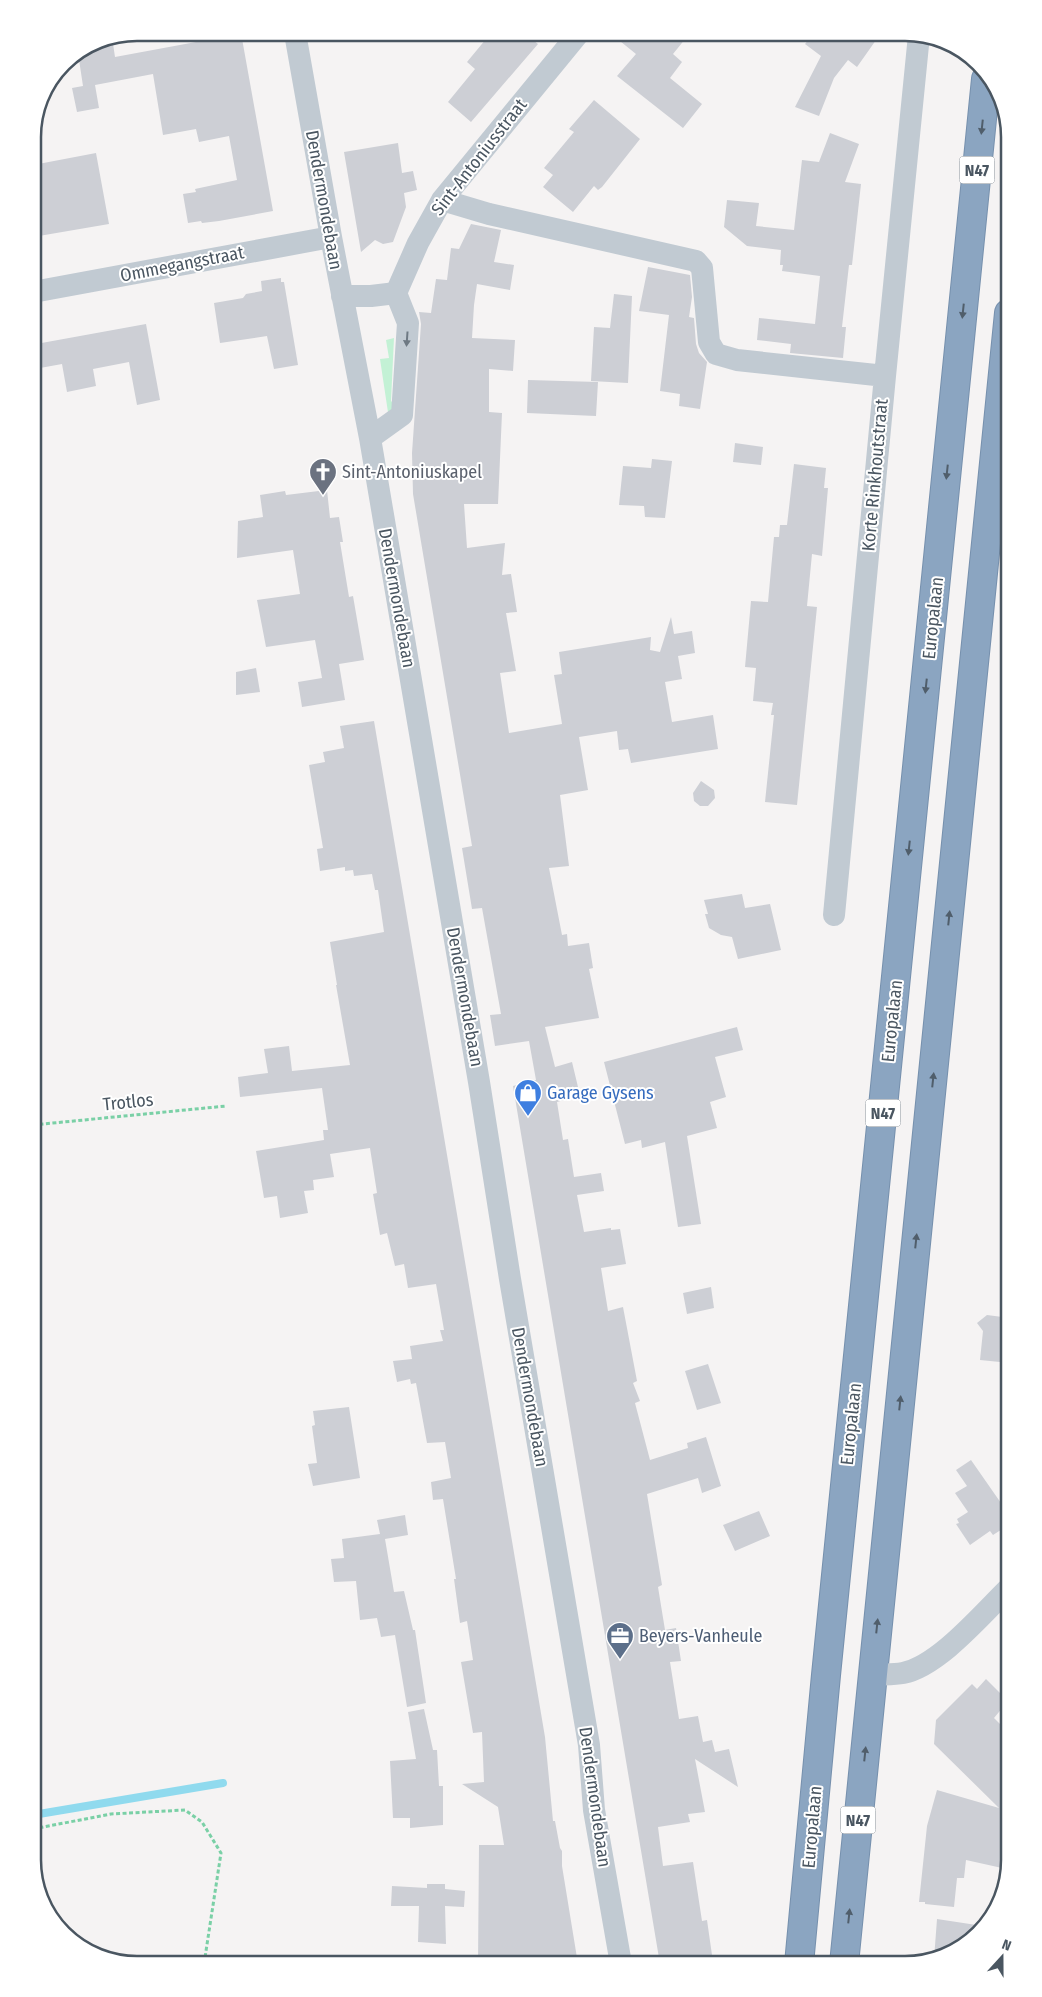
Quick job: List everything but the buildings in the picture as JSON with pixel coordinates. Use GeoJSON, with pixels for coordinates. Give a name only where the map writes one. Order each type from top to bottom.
{"type":"FeatureCollection","features":[{"type":"Feature","properties":{"kind":"highway","name":"Europalaan"},"geometry":{"type":"LineString","coordinates":[[800,1956],[826,1675],[985,85]]}},
{"type":"Feature","properties":{"kind":"highway","name":"N47"},"geometry":{"type":"LineString","coordinates":[[845,1956],[1001,402]]}},
{"type":"Feature","properties":{"kind":"street","name":"Dendermondebaan"},"geometry":{"type":"LineString","coordinates":[[296,41],[330,237],[370,438],[478,1072],[510,1279],[589,1745],[594,1810],[620,1956]]}},
{"type":"Feature","properties":{"kind":"street","name":"Sint-Antoniusstraat"},"geometry":{"type":"LineString","coordinates":[[396,293],[422,236],[442,200],[572,41]]}},
{"type":"Feature","properties":{"kind":"street","name":"Korte Rinkhoutstraat"},"geometry":{"type":"LineString","coordinates":[[834,915],[885,376],[919,42]]}},
{"type":"Feature","properties":{"kind":"street"},"geometry":{"type":"LineString","coordinates":[[442,200],[489,214],[696,261],[702,268],[709,342],[716,354],[737,360],[885,376]]}},
{"type":"Feature","properties":{"kind":"street","name":"Ommegangstraat"},"geometry":{"type":"LineString","coordinates":[[41,291],[330,237]]}},
{"type":"Feature","properties":{"kind":"street"},"geometry":{"type":"LineString","coordinates":[[342,296],[371,296],[396,293],[408,322],[402,415],[370,438]]}},
{"type":"Feature","properties":{"kind":"street"},"geometry":{"type":"LineString","coordinates":[[872,1675],[904,1673],[926,1664],[941,1654],[1001,1597]]}},
{"type":"Feature","properties":{"kind":"path","name":"Trotlos"},"geometry":{"type":"LineString","coordinates":[[41,1124],[226,1106]]}},
{"type":"Feature","properties":{"kind":"path"},"geometry":{"type":"LineString","coordinates":[[41,1827],[110,1814],[185,1810],[202,1822],[221,1853],[205,1956]]}},
{"type":"Feature","properties":{"kind":"green space"},"geometry":{"type":"Polygon","coordinates":[[[394,338],[391,401],[398,408],[389,419],[380,359],[389,358],[386,340],[394,338]]]}},
{"type":"Feature","properties":{"kind":"waterway"},"geometry":{"type":"LineString","coordinates":[[41,1814],[223,1783]]}},
{"type":"Feature","properties":{"kind":"place","name":"Sint-Antoniuskapel"},"geometry":{"type":"Point","coordinates":[323,496]}},
{"type":"Feature","properties":{"kind":"place","name":"Garage Gysens"},"geometry":{"type":"Point","coordinates":[528,1117]}},
{"type":"Feature","properties":{"kind":"place","name":"Beyers-Vanheule"},"geometry":{"type":"Point","coordinates":[620,1660]}}]}
